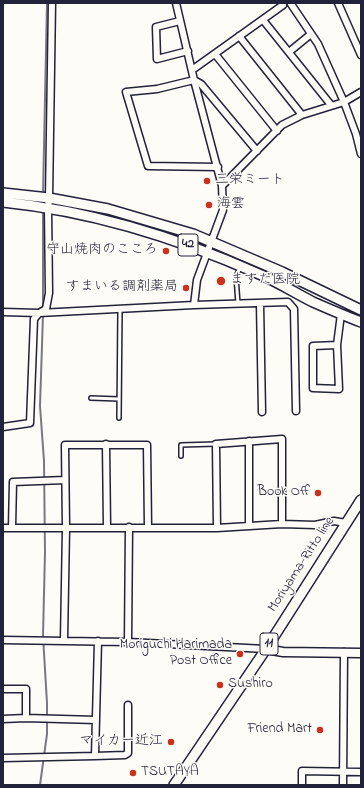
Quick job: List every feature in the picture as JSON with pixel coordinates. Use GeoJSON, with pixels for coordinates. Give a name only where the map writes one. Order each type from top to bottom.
{"type":"FeatureCollection","features":[{"type":"Feature","properties":{"kind":"main road","name":"42"},"geometry":{"type":"LineString","coordinates":[[3,193],[49,198],[115,211],[150,220],[212,241],[282,272],[361,310]]}},
{"type":"Feature","properties":{"kind":"main road","name":"42"},"geometry":{"type":"LineString","coordinates":[[3,202],[48,208],[105,220],[207,252],[260,274],[312,302],[361,322]]}},
{"type":"Feature","properties":{"kind":"main road","name":"Moriyama-Ritto line"},"geometry":{"type":"LineString","coordinates":[[174,785],[266,649],[361,500]]}},
{"type":"Feature","properties":{"kind":"street"},"geometry":{"type":"LineString","coordinates":[[3,427],[30,423],[34,319],[39,313],[46,309],[49,293],[48,208],[52,3]]}},
{"type":"Feature","properties":{"kind":"street"},"geometry":{"type":"LineString","coordinates":[[192,70],[263,20],[283,5],[282,3]]}},
{"type":"Feature","properties":{"kind":"street"},"geometry":{"type":"LineString","coordinates":[[338,3],[361,54]]}},
{"type":"Feature","properties":{"kind":"street"},"geometry":{"type":"LineString","coordinates":[[177,4],[194,80],[218,166],[222,186],[223,210],[197,280],[194,305]]}},
{"type":"Feature","properties":{"kind":"street"},"geometry":{"type":"LineString","coordinates":[[291,4],[318,44],[344,102],[356,134],[361,154]]}},
{"type":"Feature","properties":{"kind":"street"},"geometry":{"type":"LineString","coordinates":[[263,20],[331,105]]}},
{"type":"Feature","properties":{"kind":"street"},"geometry":{"type":"LineString","coordinates":[[180,21],[156,27],[157,59],[188,51]]}},
{"type":"Feature","properties":{"kind":"street"},"geometry":{"type":"LineString","coordinates":[[289,52],[311,34]]}},
{"type":"Feature","properties":{"kind":"street"},"geometry":{"type":"LineString","coordinates":[[239,36],[302,116]]}},
{"type":"Feature","properties":{"kind":"street"},"geometry":{"type":"LineString","coordinates":[[215,54],[277,130]]}},
{"type":"Feature","properties":{"kind":"street"},"geometry":{"type":"LineString","coordinates":[[218,166],[148,166],[126,92],[157,89],[194,80],[201,84],[257,151]]}},
{"type":"Feature","properties":{"kind":"street"},"geometry":{"type":"LineString","coordinates":[[222,186],[277,130],[288,122],[331,105],[344,102],[361,92]]}},
{"type":"Feature","properties":{"kind":"street"},"geometry":{"type":"LineString","coordinates":[[3,312],[39,313],[288,302],[294,309],[296,411]]}},
{"type":"Feature","properties":{"kind":"street"},"geometry":{"type":"LineString","coordinates":[[260,304],[262,412]]}},
{"type":"Feature","properties":{"kind":"street"},"geometry":{"type":"LineString","coordinates":[[337,345],[313,346],[313,388],[338,389],[337,345],[341,314]]}},
{"type":"Feature","properties":{"kind":"street"},"geometry":{"type":"LineString","coordinates":[[217,528],[216,444],[282,439],[282,524]]}},
{"type":"Feature","properties":{"kind":"street"},"geometry":{"type":"LineString","coordinates":[[249,441],[249,526]]}},
{"type":"Feature","properties":{"kind":"street"},"geometry":{"type":"LineString","coordinates":[[106,444],[107,528]]}},
{"type":"Feature","properties":{"kind":"street"},"geometry":{"type":"LineString","coordinates":[[64,640],[66,528],[64,445],[147,445],[148,527]]}},
{"type":"Feature","properties":{"kind":"street"},"geometry":{"type":"LineString","coordinates":[[12,527],[13,482],[65,480]]}},
{"type":"Feature","properties":{"kind":"street"},"geometry":{"type":"LineString","coordinates":[[3,528],[217,528],[282,524],[315,525],[334,521],[346,523]]}},
{"type":"Feature","properties":{"kind":"street"},"geometry":{"type":"LineString","coordinates":[[128,642],[129,527]]}},
{"type":"Feature","properties":{"kind":"street"},"geometry":{"type":"LineString","coordinates":[[3,640],[128,642],[266,649],[283,652],[361,653]]}},
{"type":"Feature","properties":{"kind":"street"},"geometry":{"type":"LineString","coordinates":[[95,756],[98,641]]}},
{"type":"Feature","properties":{"kind":"street"},"geometry":{"type":"LineString","coordinates":[[343,785],[344,652]]}},
{"type":"Feature","properties":{"kind":"street"},"geometry":{"type":"LineString","coordinates":[[3,689],[26,689],[26,718]]}},
{"type":"Feature","properties":{"kind":"street"},"geometry":{"type":"LineString","coordinates":[[3,758],[125,755],[128,753],[128,705]]}},
{"type":"Feature","properties":{"kind":"street"},"geometry":{"type":"LineString","coordinates":[[3,719],[26,718],[96,720]]}},
{"type":"Feature","properties":{"kind":"street"},"geometry":{"type":"LineString","coordinates":[[302,785],[302,771],[361,772]]}},
{"type":"Feature","properties":{"kind":"lane"},"geometry":{"type":"LineString","coordinates":[[238,304],[236,276],[240,266]]}},
{"type":"Feature","properties":{"kind":"lane"},"geometry":{"type":"LineString","coordinates":[[119,418],[120,309]]}},
{"type":"Feature","properties":{"kind":"lane"},"geometry":{"type":"LineString","coordinates":[[91,398],[119,399]]}},
{"type":"Feature","properties":{"kind":"lane"},"geometry":{"type":"LineString","coordinates":[[181,456],[181,445],[216,444]]}},
{"type":"Feature","properties":{"kind":"waterway"},"geometry":{"type":"LineString","coordinates":[[43,195],[47,3]]}},
{"type":"Feature","properties":{"kind":"waterway"},"geometry":{"type":"LineString","coordinates":[[43,211],[43,309]]}},
{"type":"Feature","properties":{"kind":"waterway"},"geometry":{"type":"LineString","coordinates":[[40,785],[47,734],[47,703],[43,636],[45,552],[44,461],[40,406],[43,315]]}},
{"type":"Feature","properties":{"kind":"place","name":"三栄ミート"},"geometry":{"type":"Point","coordinates":[207,181]}},
{"type":"Feature","properties":{"kind":"place","name":"海雲"},"geometry":{"type":"Point","coordinates":[209,205]}},
{"type":"Feature","properties":{"kind":"place","name":"守山焼肉のこころ"},"geometry":{"type":"Point","coordinates":[166,251]}},
{"type":"Feature","properties":{"kind":"place","name":"ますだ医院"},"geometry":{"type":"Point","coordinates":[221,281]}},
{"type":"Feature","properties":{"kind":"place","name":"すまいる調剤薬局"},"geometry":{"type":"Point","coordinates":[186,288]}},
{"type":"Feature","properties":{"kind":"place","name":"Book Off"},"geometry":{"type":"Point","coordinates":[318,493]}},
{"type":"Feature","properties":{"kind":"place","name":"Moriguchi Harimada Post Office"},"geometry":{"type":"Point","coordinates":[240,654]}},
{"type":"Feature","properties":{"kind":"place","name":"Sushiro"},"geometry":{"type":"Point","coordinates":[220,685]}},
{"type":"Feature","properties":{"kind":"place","name":"Friend Mart"},"geometry":{"type":"Point","coordinates":[320,730]}},
{"type":"Feature","properties":{"kind":"place","name":"マイカー近江"},"geometry":{"type":"Point","coordinates":[171,742]}},
{"type":"Feature","properties":{"kind":"place","name":"TSUTAYA"},"geometry":{"type":"Point","coordinates":[133,773]}}]}
